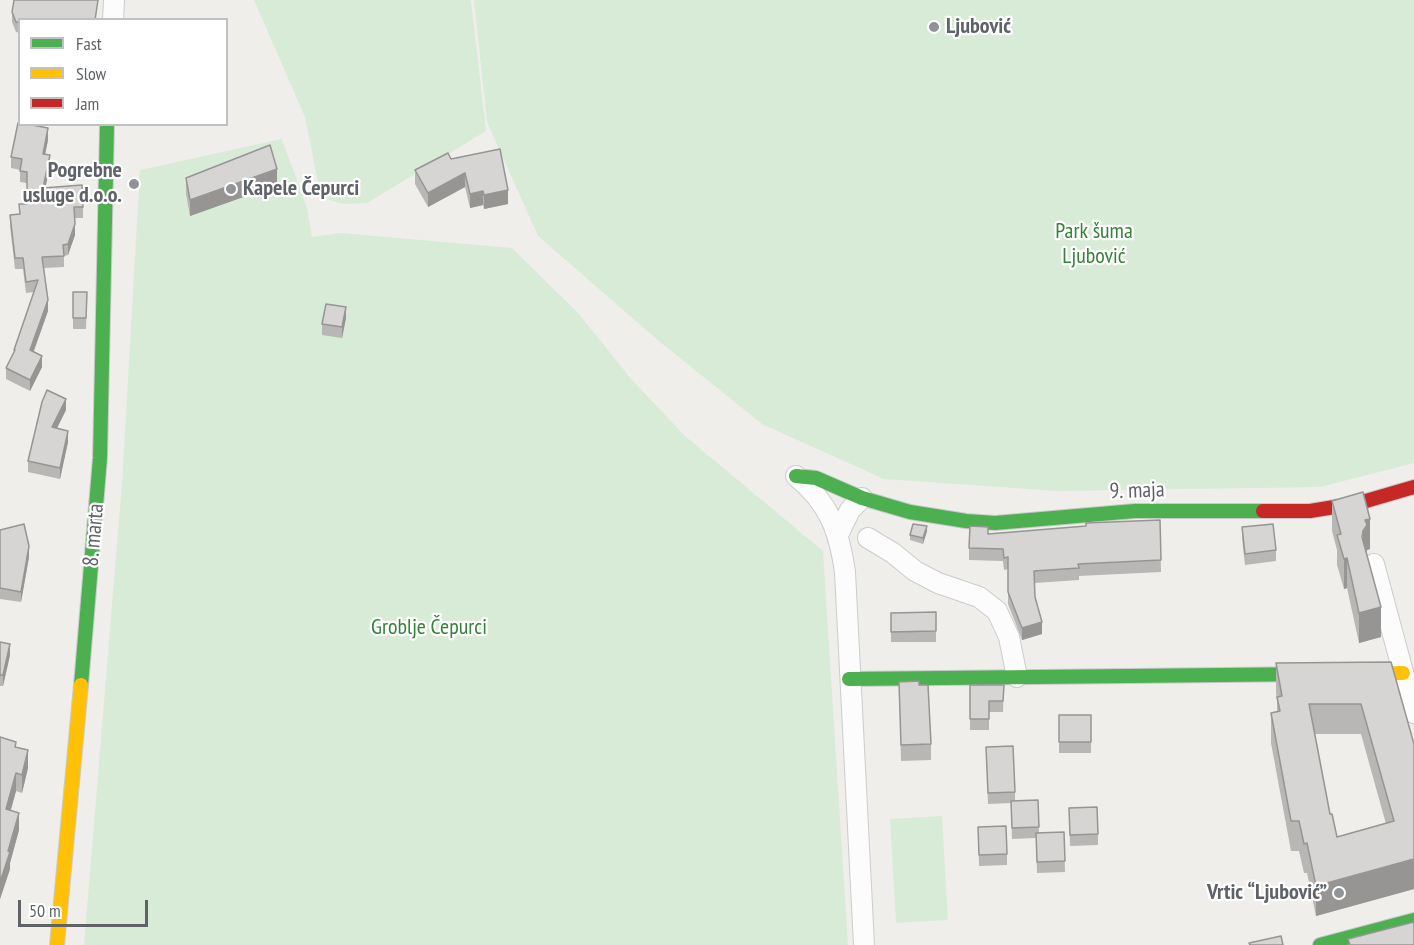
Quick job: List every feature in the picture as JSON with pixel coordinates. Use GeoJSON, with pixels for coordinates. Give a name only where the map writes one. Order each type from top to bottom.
{"type":"FeatureCollection","features":[{"type":"Feature","properties":{"kind":"street"},"geometry":{"type":"LineString","coordinates":[[113,18],[114,0]]}},
{"type":"Feature","properties":{"kind":"street","name":"8. marta"},"geometry":{"type":"LineString","coordinates":[[57,945],[100,458],[107,126]]}},
{"type":"Feature","properties":{"kind":"street"},"geometry":{"type":"LineString","coordinates":[[796,476],[823,502],[838,535],[844,572],[864,945]]}},
{"type":"Feature","properties":{"kind":"street","name":"9. maja"},"geometry":{"type":"LineString","coordinates":[[796,476],[823,480],[862,498],[929,516],[995,523],[1135,511],[1310,511],[1359,503],[1414,487]]}},
{"type":"Feature","properties":{"kind":"street"},"geometry":{"type":"LineString","coordinates":[[838,535],[850,510],[862,498]]}},
{"type":"Feature","properties":{"kind":"street"},"geometry":{"type":"LineString","coordinates":[[868,538],[938,584],[979,597],[998,610],[1009,637],[1017,677]]}},
{"type":"Feature","properties":{"kind":"street"},"geometry":{"type":"LineString","coordinates":[[1374,564],[1414,713]]}},
{"type":"Feature","properties":{"kind":"street"},"geometry":{"type":"LineString","coordinates":[[849,679],[1403,673]]}},
{"type":"Feature","properties":{"kind":"street"},"geometry":{"type":"LineString","coordinates":[[1320,945],[1414,920]]}},
{"type":"Feature","properties":{"kind":"green space"},"geometry":{"type":"Polygon","coordinates":[[[254,0],[471,0],[486,131],[367,203],[342,204],[321,197],[305,117],[254,0]]]}},
{"type":"Feature","properties":{"kind":"green space","name":"Park šuma Ljubović"},"geometry":{"type":"Polygon","coordinates":[[[474,0],[1414,0],[1414,463],[1320,487],[1058,491],[884,479],[762,424],[660,342],[538,236],[487,122],[474,0]]]}},
{"type":"Feature","properties":{"kind":"green space","name":"Groblje Čepurci"},"geometry":{"type":"Polygon","coordinates":[[[282,139],[307,208],[312,237],[341,233],[512,248],[578,313],[632,380],[685,436],[823,551],[848,945],[84,945],[122,484],[140,170],[282,139]]]}},
{"type":"Feature","properties":{"kind":"green space"},"geometry":{"type":"Polygon","coordinates":[[[942,816],[948,920],[896,923],[890,819],[942,816]]]}},
{"type":"Feature","properties":{"kind":"building"},"geometry":{"type":"Polygon","coordinates":[[[14,0],[98,0],[95,18],[18,18],[18,22],[12,12],[14,0]]]}},
{"type":"Feature","properties":{"kind":"building"},"geometry":{"type":"Polygon","coordinates":[[[18,123],[18,126],[48,128],[43,154],[50,155],[43,188],[82,185],[83,207],[74,207],[75,224],[68,244],[63,245],[64,256],[42,257],[48,300],[30,350],[42,356],[30,380],[6,368],[15,350],[38,280],[26,282],[23,258],[15,258],[10,215],[20,214],[19,204],[27,204],[27,172],[20,171],[22,159],[11,157],[18,123]]]}},
{"type":"Feature","properties":{"kind":"building"},"geometry":{"type":"Polygon","coordinates":[[[270,145],[277,169],[190,200],[186,178],[270,145]]]}},
{"type":"Feature","properties":{"kind":"building"},"geometry":{"type":"Polygon","coordinates":[[[500,149],[508,190],[484,195],[483,191],[470,194],[465,173],[428,193],[415,170],[448,153],[451,159],[500,149]]]}},
{"type":"Feature","properties":{"kind":"building"},"geometry":{"type":"Polygon","coordinates":[[[73,292],[87,292],[86,318],[73,318],[73,292]]]}},
{"type":"Feature","properties":{"kind":"building"},"geometry":{"type":"Polygon","coordinates":[[[326,304],[346,307],[342,327],[322,324],[326,304]]]}},
{"type":"Feature","properties":{"kind":"building"},"geometry":{"type":"Polygon","coordinates":[[[47,390],[66,399],[52,427],[68,431],[60,468],[28,461],[47,390]]]}},
{"type":"Feature","properties":{"kind":"building"},"geometry":{"type":"Polygon","coordinates":[[[1363,492],[1370,519],[1365,520],[1367,525],[1362,537],[1381,607],[1359,613],[1347,558],[1344,559],[1337,535],[1341,534],[1332,501],[1363,492]]]}},
{"type":"Feature","properties":{"kind":"building"},"geometry":{"type":"Polygon","coordinates":[[[1160,520],[1161,560],[1078,564],[1079,568],[1034,571],[1035,597],[1042,622],[1022,628],[1008,592],[1008,557],[1004,558],[1003,549],[969,548],[970,526],[988,527],[988,534],[1086,526],[1086,523],[1160,520]]]}},
{"type":"Feature","properties":{"kind":"building"},"geometry":{"type":"Polygon","coordinates":[[[24,524],[29,546],[21,592],[0,588],[0,530],[24,524]]]}},
{"type":"Feature","properties":{"kind":"building"},"geometry":{"type":"Polygon","coordinates":[[[913,524],[927,526],[923,538],[910,535],[913,524]]]}},
{"type":"Feature","properties":{"kind":"building"},"geometry":{"type":"Polygon","coordinates":[[[1273,524],[1276,550],[1245,554],[1242,527],[1273,524]]]}},
{"type":"Feature","properties":{"kind":"building"},"geometry":{"type":"Polygon","coordinates":[[[936,612],[936,631],[891,632],[891,613],[936,612]]]}},
{"type":"Feature","properties":{"kind":"building"},"geometry":{"type":"Polygon","coordinates":[[[0,642],[10,644],[3,675],[0,675],[0,642]]]}},
{"type":"Feature","properties":{"kind":"building"},"geometry":{"type":"Polygon","coordinates":[[[1391,662],[1414,744],[1414,859],[1316,886],[1307,843],[1304,844],[1299,821],[1291,821],[1271,713],[1280,711],[1277,697],[1282,696],[1276,663],[1391,662]],[[1309,704],[1330,814],[1332,814],[1337,837],[1394,821],[1361,704],[1309,704]]]}},
{"type":"Feature","properties":{"kind":"building"},"geometry":{"type":"Polygon","coordinates":[[[919,681],[919,685],[928,685],[931,744],[901,745],[899,682],[919,681]]]}},
{"type":"Feature","properties":{"kind":"building"},"geometry":{"type":"Polygon","coordinates":[[[970,685],[1004,685],[1003,701],[989,701],[989,719],[970,719],[970,685]]]}},
{"type":"Feature","properties":{"kind":"building"},"geometry":{"type":"Polygon","coordinates":[[[1059,715],[1091,715],[1091,742],[1059,742],[1059,715]]]}},
{"type":"Feature","properties":{"kind":"building"},"geometry":{"type":"Polygon","coordinates":[[[0,737],[16,742],[15,747],[28,750],[22,775],[16,773],[6,809],[19,813],[0,882],[0,737]]]}},
{"type":"Feature","properties":{"kind":"building"},"geometry":{"type":"Polygon","coordinates":[[[1013,746],[1015,792],[988,793],[986,747],[1013,746]]]}},
{"type":"Feature","properties":{"kind":"building"},"geometry":{"type":"Polygon","coordinates":[[[1038,800],[1039,827],[1012,828],[1011,801],[1038,800]]]}},
{"type":"Feature","properties":{"kind":"building"},"geometry":{"type":"Polygon","coordinates":[[[1097,807],[1098,834],[1070,835],[1069,808],[1097,807]]]}},
{"type":"Feature","properties":{"kind":"building"},"geometry":{"type":"Polygon","coordinates":[[[1006,826],[1007,854],[979,855],[978,827],[1006,826]]]}},
{"type":"Feature","properties":{"kind":"building"},"geometry":{"type":"Polygon","coordinates":[[[1064,832],[1065,861],[1037,862],[1036,833],[1064,832]]]}},
{"type":"Feature","properties":{"kind":"building"},"geometry":{"type":"Polygon","coordinates":[[[1414,922],[1414,945],[1350,945],[1348,939],[1414,922]]]}},
{"type":"Feature","properties":{"kind":"building"},"geometry":{"type":"Polygon","coordinates":[[[1281,936],[1283,945],[1250,945],[1249,943],[1281,936]]]}},
{"type":"Feature","properties":{"kind":"traffic: fast"},"geometry":{"type":"LineString","coordinates":[[81,685],[100,458],[107,126]]}},
{"type":"Feature","properties":{"kind":"traffic: fast"},"geometry":{"type":"LineString","coordinates":[[796,476],[816,478],[862,498],[910,512],[966,521],[995,523],[1135,511],[1263,511]]}},
{"type":"Feature","properties":{"kind":"traffic: fast"},"geometry":{"type":"LineString","coordinates":[[849,679],[1315,674]]}},
{"type":"Feature","properties":{"kind":"traffic: fast"},"geometry":{"type":"LineString","coordinates":[[1320,945],[1414,920]]}},
{"type":"Feature","properties":{"kind":"traffic: slow"},"geometry":{"type":"LineString","coordinates":[[1355,674],[1403,673]]}},
{"type":"Feature","properties":{"kind":"traffic: slow"},"geometry":{"type":"LineString","coordinates":[[57,945],[81,685]]}},
{"type":"Feature","properties":{"kind":"traffic: jam"},"geometry":{"type":"LineString","coordinates":[[1263,511],[1310,511],[1359,503],[1414,487]]}},
{"type":"Feature","properties":{"kind":"place","name":"Ljubović"},"geometry":{"type":"Point","coordinates":[934,27]}},
{"type":"Feature","properties":{"kind":"place","name":"Pogrebne usluge d.o.o."},"geometry":{"type":"Point","coordinates":[134,184]}},
{"type":"Feature","properties":{"kind":"place","name":"Kapele Čepurci"},"geometry":{"type":"Point","coordinates":[231,189]}},
{"type":"Feature","properties":{"kind":"place","name":"Vrtic “Ljubović”"},"geometry":{"type":"Point","coordinates":[1339,893]}}]}
